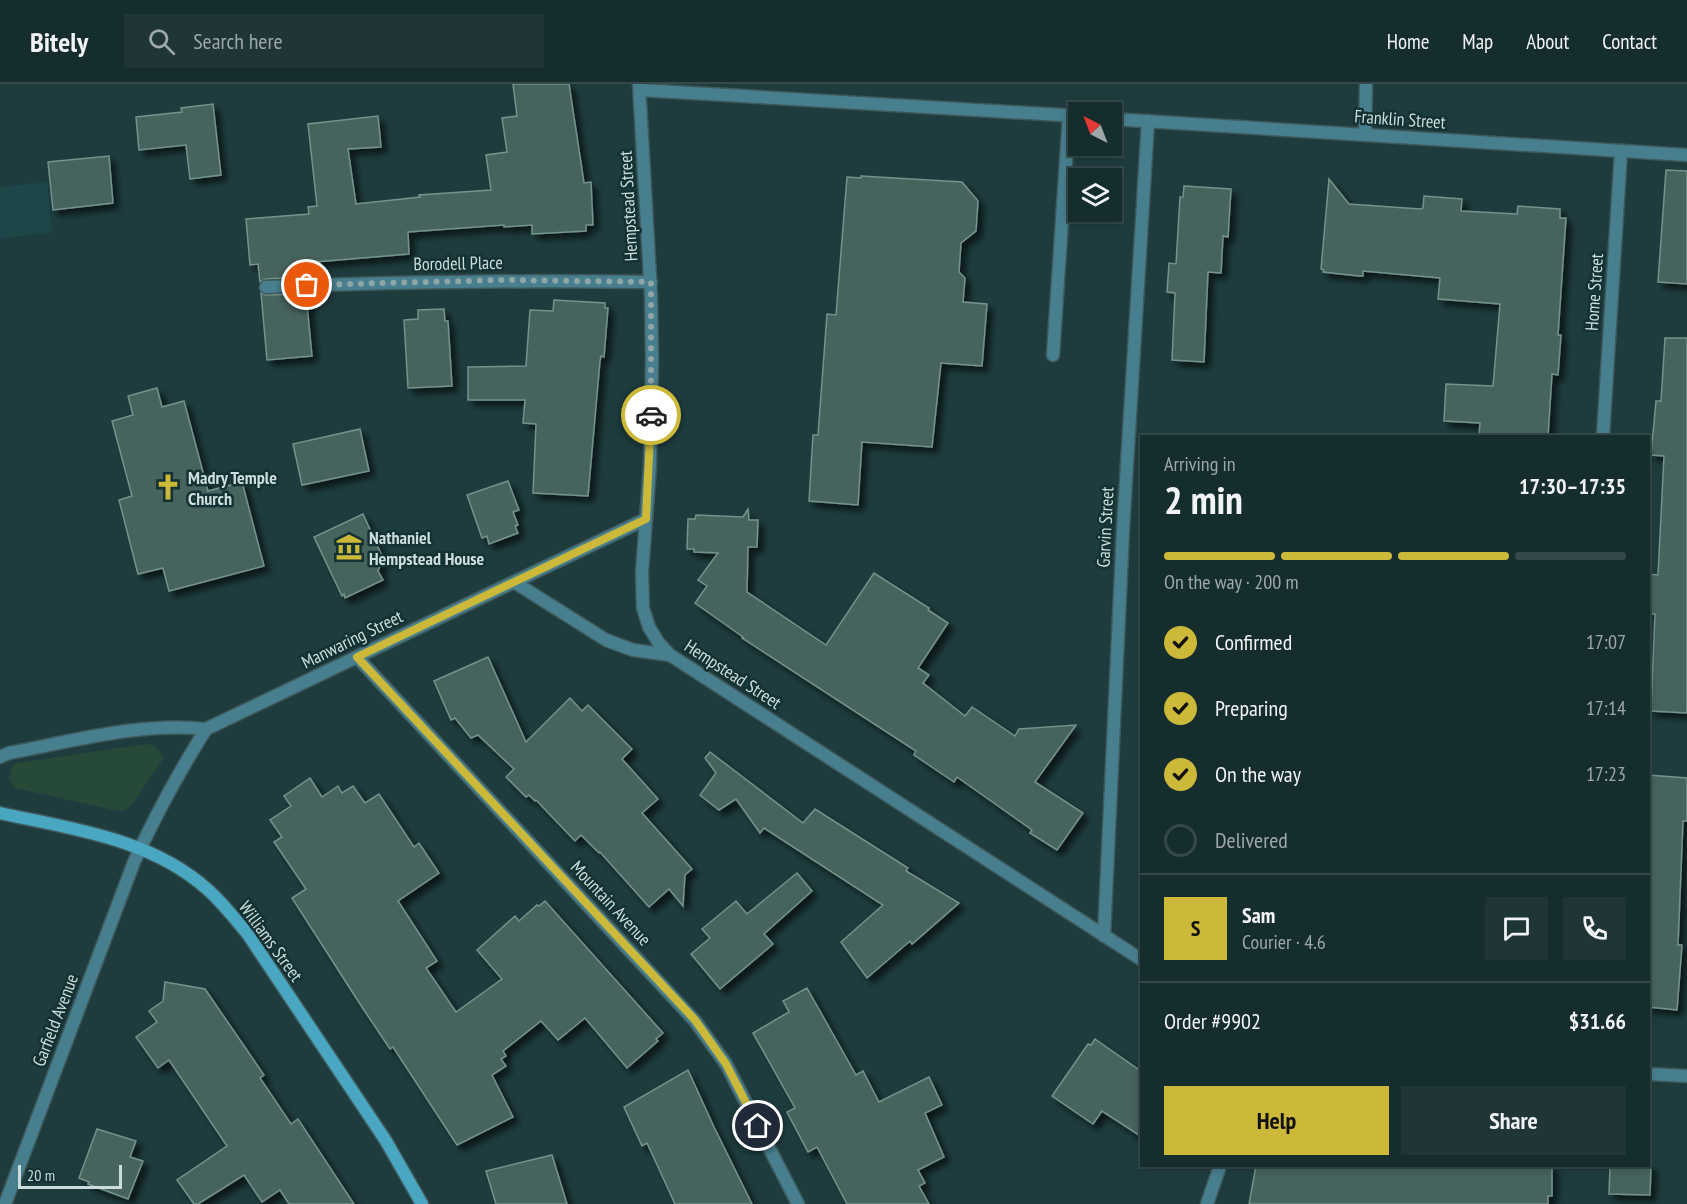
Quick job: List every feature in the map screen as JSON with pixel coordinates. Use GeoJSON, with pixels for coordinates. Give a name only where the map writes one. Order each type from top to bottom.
{"type":"FeatureCollection","features":[{"type":"Feature","properties":{"kind":"street"},"geometry":{"type":"LineString","coordinates":[[1365,135],[1366,84]]}},
{"type":"Feature","properties":{"kind":"street"},"geometry":{"type":"LineString","coordinates":[[639,87],[1068,116]]}},
{"type":"Feature","properties":{"kind":"street","name":"Hempstead Street"},"geometry":{"type":"LineString","coordinates":[[639,87],[651,282],[650,466],[642,572],[643,608],[649,627],[658,642],[670,655],[1140,959]]}},
{"type":"Feature","properties":{"kind":"street","name":"Franklin Street"},"geometry":{"type":"LineString","coordinates":[[1122,120],[1687,155]]}},
{"type":"Feature","properties":{"kind":"street","name":"Garvin Street"},"geometry":{"type":"LineString","coordinates":[[1104,936],[1123,530],[1148,121]]}},
{"type":"Feature","properties":{"kind":"street","name":"Home Street"},"geometry":{"type":"LineString","coordinates":[[1603,435],[1621,151]]}},
{"type":"Feature","properties":{"kind":"street"},"geometry":{"type":"LineString","coordinates":[[1053,355],[1070,156]]}},
{"type":"Feature","properties":{"kind":"street","name":"Borodell Place"},"geometry":{"type":"LineString","coordinates":[[266,287],[493,280],[651,282]]}},
{"type":"Feature","properties":{"kind":"street","name":"Manwaring Street"},"geometry":{"type":"LineString","coordinates":[[0,757],[9,753],[144,729],[186,727],[206,729],[646,519]]}},
{"type":"Feature","properties":{"kind":"street"},"geometry":{"type":"LineString","coordinates":[[514,582],[606,640],[633,650],[670,655]]}},
{"type":"Feature","properties":{"kind":"street","name":"Mountain Avenue"},"geometry":{"type":"LineString","coordinates":[[357,657],[695,1020],[726,1064],[798,1204]]}},
{"type":"Feature","properties":{"kind":"street"},"geometry":{"type":"LineString","coordinates":[[140,849],[179,772],[206,729]]}},
{"type":"Feature","properties":{"kind":"street","name":"Williams Street"},"geometry":{"type":"LineString","coordinates":[[0,813],[97,835],[140,849],[182,870],[206,888],[240,925],[386,1142],[422,1204]]}},
{"type":"Feature","properties":{"kind":"street","name":"Garfield Avenue"},"geometry":{"type":"LineString","coordinates":[[5,1204],[140,849]]}},
{"type":"Feature","properties":{"kind":"street"},"geometry":{"type":"LineString","coordinates":[[1650,1074],[1687,1076]]}},
{"type":"Feature","properties":{"kind":"street"},"geometry":{"type":"LineString","coordinates":[[1207,1204],[1220,1167]]}},
{"type":"Feature","properties":{"kind":"shaded area"},"geometry":{"type":"Polygon","coordinates":[[[47,182],[52,232],[0,239],[0,187],[47,182]]]}},
{"type":"Feature","properties":{"kind":"green space"},"geometry":{"type":"Polygon","coordinates":[[[146,744],[157,748],[163,759],[133,803],[125,810],[118,811],[15,788],[9,779],[12,767],[17,763],[146,744]]]}},
{"type":"Feature","properties":{"kind":"building"},"geometry":{"type":"Polygon","coordinates":[[[513,84],[569,84],[584,183],[591,182],[593,225],[586,225],[586,231],[532,234],[532,225],[504,227],[504,225],[408,232],[409,254],[303,263],[305,277],[266,279],[260,282],[258,264],[250,265],[246,219],[309,214],[308,207],[317,206],[308,124],[378,116],[381,147],[348,149],[356,204],[420,197],[419,195],[491,190],[486,155],[507,152],[502,118],[517,116],[513,84]]]}},
{"type":"Feature","properties":{"kind":"building"},"geometry":{"type":"Polygon","coordinates":[[[213,104],[221,175],[190,179],[186,145],[139,150],[136,117],[182,112],[181,108],[213,104]]]}},
{"type":"Feature","properties":{"kind":"building"},"geometry":{"type":"Polygon","coordinates":[[[109,156],[113,203],[53,210],[48,162],[109,156]]]}},
{"type":"Feature","properties":{"kind":"building"},"geometry":{"type":"Polygon","coordinates":[[[1666,170],[1687,171],[1687,284],[1658,282],[1666,170]]]}},
{"type":"Feature","properties":{"kind":"building"},"geometry":{"type":"Polygon","coordinates":[[[861,176],[962,182],[978,201],[976,231],[961,243],[959,272],[965,278],[963,302],[987,304],[982,366],[941,363],[932,447],[862,442],[858,505],[809,501],[813,435],[818,435],[827,314],[836,315],[847,177],[861,178],[861,176]]]}},
{"type":"Feature","properties":{"kind":"building"},"geometry":{"type":"Polygon","coordinates":[[[1329,179],[1349,204],[1420,209],[1423,208],[1424,196],[1462,199],[1461,211],[1517,214],[1518,206],[1560,209],[1560,218],[1566,218],[1558,335],[1561,335],[1558,375],[1552,374],[1548,435],[1479,435],[1480,423],[1444,421],[1446,384],[1493,386],[1500,304],[1438,299],[1440,278],[1363,271],[1363,276],[1323,272],[1324,270],[1321,269],[1329,179]]]}},
{"type":"Feature","properties":{"kind":"building"},"geometry":{"type":"Polygon","coordinates":[[[1184,186],[1231,189],[1228,237],[1223,236],[1221,273],[1208,272],[1204,362],[1172,360],[1175,293],[1167,292],[1169,263],[1176,264],[1180,197],[1183,197],[1184,186]]]}},
{"type":"Feature","properties":{"kind":"building"},"geometry":{"type":"Polygon","coordinates":[[[261,293],[266,295],[306,294],[312,356],[267,360],[261,293]]]}},
{"type":"Feature","properties":{"kind":"building"},"geometry":{"type":"Polygon","coordinates":[[[554,300],[605,303],[605,308],[608,308],[604,357],[601,356],[600,361],[588,496],[533,493],[536,424],[523,423],[525,400],[468,400],[468,367],[526,366],[530,310],[553,311],[554,300]]]}},
{"type":"Feature","properties":{"kind":"building"},"geometry":{"type":"Polygon","coordinates":[[[444,309],[445,321],[448,321],[452,386],[408,388],[404,320],[418,319],[418,310],[444,309]]]}},
{"type":"Feature","properties":{"kind":"building"},"geometry":{"type":"Polygon","coordinates":[[[1665,338],[1687,338],[1687,713],[1651,711],[1655,614],[1650,614],[1650,574],[1658,575],[1664,456],[1651,455],[1656,401],[1661,401],[1665,338]]]}},
{"type":"Feature","properties":{"kind":"building","name":"Madry Temple Church"},"geometry":{"type":"Polygon","coordinates":[[[157,388],[162,407],[184,401],[208,491],[242,482],[264,566],[169,591],[163,568],[138,574],[119,500],[132,496],[112,421],[133,415],[128,396],[157,388]]]}},
{"type":"Feature","properties":{"kind":"building"},"geometry":{"type":"Polygon","coordinates":[[[360,429],[369,471],[302,485],[293,444],[360,429]]]}},
{"type":"Feature","properties":{"kind":"building"},"geometry":{"type":"Polygon","coordinates":[[[508,481],[519,510],[513,512],[518,525],[515,526],[518,533],[489,544],[487,536],[482,538],[467,495],[508,481]]]}},
{"type":"Feature","properties":{"kind":"building"},"geometry":{"type":"Polygon","coordinates":[[[748,509],[749,520],[758,520],[757,547],[748,547],[747,592],[826,645],[874,573],[948,623],[918,668],[929,675],[923,683],[965,716],[972,707],[1015,736],[1019,729],[1076,725],[1035,782],[1083,813],[1057,850],[1030,833],[1032,830],[957,777],[954,782],[914,755],[916,751],[742,638],[695,603],[707,586],[698,580],[718,553],[694,552],[694,549],[687,549],[688,519],[695,519],[696,515],[743,517],[748,509]]]}},
{"type":"Feature","properties":{"kind":"building","name":"Nathaniel Hempstead House"},"geometry":{"type":"Polygon","coordinates":[[[363,514],[383,558],[378,571],[383,580],[345,598],[314,537],[363,514]]]}},
{"type":"Feature","properties":{"kind":"building"},"geometry":{"type":"Polygon","coordinates":[[[488,657],[526,742],[570,698],[582,711],[588,705],[632,749],[622,759],[658,799],[642,813],[692,869],[685,875],[683,906],[669,889],[649,907],[600,852],[581,835],[575,841],[536,800],[529,795],[526,797],[506,777],[514,769],[478,735],[471,738],[455,718],[451,720],[434,681],[488,657]]]}},
{"type":"Feature","properties":{"kind":"building"},"geometry":{"type":"Polygon","coordinates":[[[710,752],[803,823],[815,809],[908,868],[906,871],[959,903],[912,944],[910,941],[867,978],[841,942],[883,905],[764,828],[760,833],[736,799],[719,810],[700,795],[716,773],[705,758],[710,752]]]}},
{"type":"Feature","properties":{"kind":"building"},"geometry":{"type":"Polygon","coordinates":[[[1650,775],[1687,778],[1687,821],[1683,821],[1678,945],[1682,945],[1677,1010],[1650,1007],[1650,775]]]}},
{"type":"Feature","properties":{"kind":"building"},"geometry":{"type":"Polygon","coordinates":[[[310,778],[322,797],[338,786],[342,793],[353,786],[365,803],[379,794],[414,847],[419,843],[439,873],[398,901],[437,961],[426,968],[456,1012],[502,979],[477,950],[515,916],[519,921],[545,901],[663,1033],[656,1039],[658,1041],[627,1068],[585,1018],[558,1040],[541,1021],[503,1051],[506,1056],[501,1059],[506,1066],[492,1075],[513,1117],[457,1145],[393,1047],[390,1049],[292,898],[306,889],[274,842],[282,837],[270,820],[291,806],[284,796],[310,778]]]}},
{"type":"Feature","properties":{"kind":"building"},"geometry":{"type":"Polygon","coordinates":[[[797,873],[812,891],[764,934],[773,944],[720,989],[691,954],[710,938],[702,929],[736,901],[747,914],[797,873]]]}},
{"type":"Feature","properties":{"kind":"building"},"geometry":{"type":"Polygon","coordinates":[[[165,982],[205,989],[264,1075],[260,1078],[291,1124],[298,1119],[354,1204],[289,1204],[280,1190],[262,1202],[244,1175],[198,1204],[194,1204],[177,1180],[227,1146],[169,1060],[158,1068],[136,1037],[157,1022],[149,1011],[163,1001],[165,982]]]}},
{"type":"Feature","properties":{"kind":"building"},"geometry":{"type":"Polygon","coordinates":[[[807,988],[856,1075],[863,1071],[879,1102],[929,1077],[942,1105],[925,1113],[944,1157],[918,1170],[925,1183],[919,1186],[929,1204],[847,1204],[817,1147],[808,1152],[787,1112],[795,1108],[753,1033],[789,1012],[783,1001],[807,988]]]}},
{"type":"Feature","properties":{"kind":"building"},"geometry":{"type":"Polygon","coordinates":[[[1095,1039],[1140,1071],[1140,1136],[1102,1111],[1093,1124],[1052,1096],[1088,1044],[1091,1045],[1095,1039]]]}},
{"type":"Feature","properties":{"kind":"building"},"geometry":{"type":"Polygon","coordinates":[[[688,1070],[752,1204],[675,1204],[647,1143],[642,1146],[624,1107],[688,1070]]]}},
{"type":"Feature","properties":{"kind":"building"},"geometry":{"type":"Polygon","coordinates":[[[97,1129],[136,1141],[130,1157],[143,1161],[128,1199],[88,1184],[89,1182],[79,1178],[97,1129]]]}},
{"type":"Feature","properties":{"kind":"building"},"geometry":{"type":"Polygon","coordinates":[[[552,1155],[567,1204],[496,1204],[486,1171],[552,1155]]]}},
{"type":"Feature","properties":{"kind":"building"},"geometry":{"type":"Polygon","coordinates":[[[1651,1166],[1650,1195],[1609,1194],[1610,1167],[1651,1166]]]}},
{"type":"Feature","properties":{"kind":"building"},"geometry":{"type":"Polygon","coordinates":[[[1256,1167],[1552,1167],[1552,1196],[1548,1196],[1548,1204],[1249,1204],[1256,1167]]]}},
{"type":"Feature","properties":{"kind":"way so far"},"geometry":{"type":"LineString","coordinates":[[307,285],[504,280],[651,282],[651,415]]}},
{"type":"Feature","properties":{"kind":"place","name":"Madry Temple Church"},"geometry":{"type":"Point","coordinates":[168,487]}},
{"type":"Feature","properties":{"kind":"place","name":"Nathaniel Hempstead House"},"geometry":{"type":"Point","coordinates":[349,547]}},
{"type":"Feature","properties":{"kind":"route"},"geometry":{"type":"LineString","coordinates":[[651,415],[646,519],[357,657],[695,1020],[726,1064],[758,1126]]}}]}
